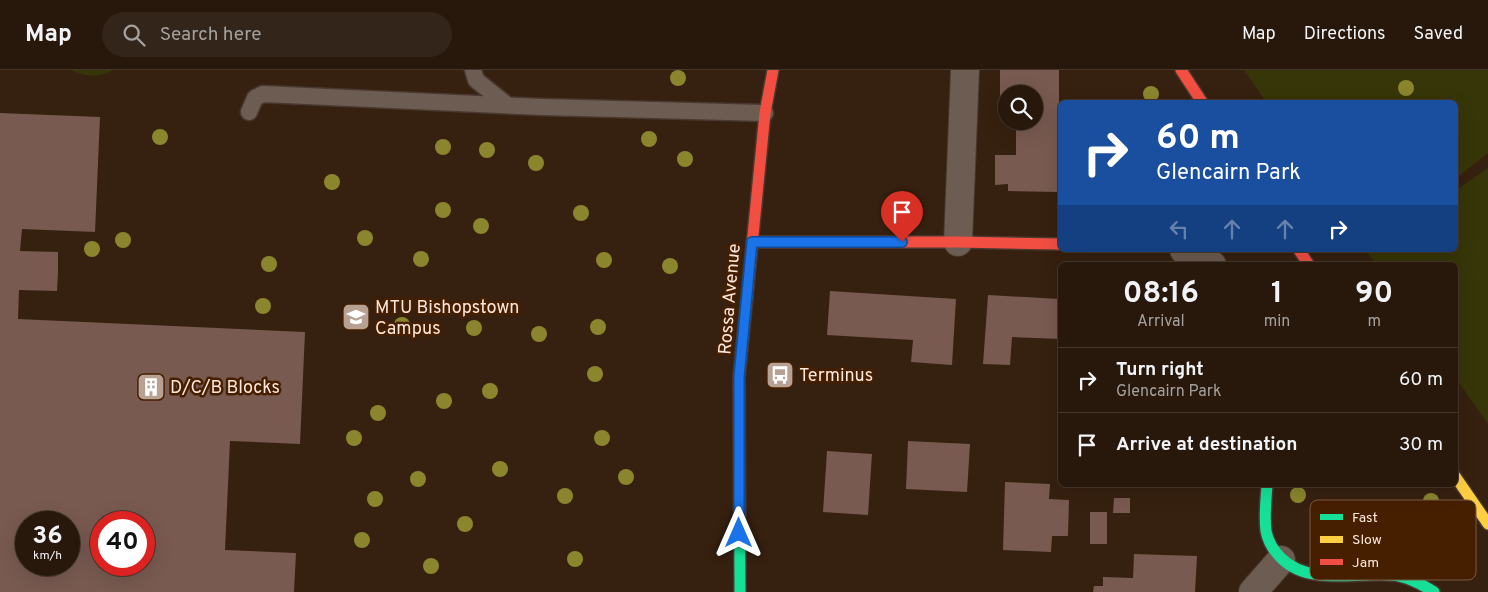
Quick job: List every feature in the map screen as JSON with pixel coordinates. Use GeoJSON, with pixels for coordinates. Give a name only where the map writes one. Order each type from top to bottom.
{"type":"FeatureCollection","features":[{"type":"Feature","properties":{"kind":"street","name":"Rossa Avenue"},"geometry":{"type":"LineString","coordinates":[[740,592],[739,377],[765,113],[773,70]]}},
{"type":"Feature","properties":{"kind":"street"},"geometry":{"type":"LineString","coordinates":[[958,242],[964,70]]}},
{"type":"Feature","properties":{"kind":"street"},"geometry":{"type":"LineString","coordinates":[[1181,70],[1201,100]]}},
{"type":"Feature","properties":{"kind":"street"},"geometry":{"type":"LineString","coordinates":[[752,242],[1058,244]]}},
{"type":"Feature","properties":{"kind":"street"},"geometry":{"type":"LineString","coordinates":[[1190,252],[1199,255],[1208,262]]}},
{"type":"Feature","properties":{"kind":"street"},"geometry":{"type":"LineString","coordinates":[[1458,480],[1472,500]]}},
{"type":"Feature","properties":{"kind":"street"},"geometry":{"type":"LineString","coordinates":[[1267,487],[1266,532],[1272,548],[1281,560],[1299,570],[1310,573]]}},
{"type":"Feature","properties":{"kind":"street"},"geometry":{"type":"LineString","coordinates":[[1476,507],[1488,524]]}},
{"type":"Feature","properties":{"kind":"street"},"geometry":{"type":"LineString","coordinates":[[1253,592],[1281,560]]}},
{"type":"Feature","properties":{"kind":"street"},"geometry":{"type":"LineString","coordinates":[[1413,580],[1434,592]]}},
{"type":"Feature","properties":{"kind":"lane"},"geometry":{"type":"LineString","coordinates":[[473,70],[476,80],[506,104]]}},
{"type":"Feature","properties":{"kind":"lane"},"geometry":{"type":"LineString","coordinates":[[249,112],[255,98],[263,94],[552,107],[765,113]]}},
{"type":"Feature","properties":{"kind":"shaded area"},"geometry":{"type":"Polygon","coordinates":[[[71,70],[113,70],[92,76],[71,70]]]}},
{"type":"Feature","properties":{"kind":"shaded area"},"geometry":{"type":"Polygon","coordinates":[[[1244,70],[1488,70],[1488,153],[1458,177],[1458,100],[1265,100],[1244,70]]]}},
{"type":"Feature","properties":{"kind":"shaded area"},"geometry":{"type":"Polygon","coordinates":[[[1488,168],[1488,424],[1458,381],[1458,262],[1374,262],[1368,253],[1458,252],[1458,189],[1488,168]]]}},
{"type":"Feature","properties":{"kind":"building"},"geometry":{"type":"Polygon","coordinates":[[[1000,70],[1059,70],[1058,192],[1008,191],[1008,184],[995,185],[995,155],[1016,155],[1016,130],[1043,130],[1043,85],[1000,85],[1000,70]]]}},
{"type":"Feature","properties":{"kind":"building","name":"D/C/B Blocks"},"geometry":{"type":"Polygon","coordinates":[[[0,113],[100,117],[95,232],[22,229],[20,251],[58,252],[58,272],[57,291],[19,290],[18,319],[305,332],[300,444],[230,441],[225,550],[296,553],[294,592],[0,592],[0,113]]]}},
{"type":"Feature","properties":{"kind":"building"},"geometry":{"type":"Polygon","coordinates":[[[830,291],[956,299],[952,365],[911,362],[913,340],[827,335],[830,291]]]}},
{"type":"Feature","properties":{"kind":"building"},"geometry":{"type":"Polygon","coordinates":[[[988,295],[1058,299],[1058,339],[1012,337],[1010,365],[983,364],[988,295]]]}},
{"type":"Feature","properties":{"kind":"building"},"geometry":{"type":"Polygon","coordinates":[[[908,441],[970,444],[967,492],[906,489],[908,441]]]}},
{"type":"Feature","properties":{"kind":"building"},"geometry":{"type":"Polygon","coordinates":[[[827,451],[872,454],[868,515],[823,512],[827,451]]]}},
{"type":"Feature","properties":{"kind":"building"},"geometry":{"type":"Polygon","coordinates":[[[1005,482],[1050,484],[1049,499],[1069,500],[1068,536],[1052,536],[1051,552],[1003,550],[1005,482]]]}},
{"type":"Feature","properties":{"kind":"building"},"geometry":{"type":"Polygon","coordinates":[[[1114,498],[1130,498],[1130,513],[1113,513],[1114,498]]]}},
{"type":"Feature","properties":{"kind":"building"},"geometry":{"type":"Polygon","coordinates":[[[1090,512],[1107,512],[1107,544],[1090,544],[1090,512]]]}},
{"type":"Feature","properties":{"kind":"building"},"geometry":{"type":"Polygon","coordinates":[[[1134,554],[1197,556],[1195,592],[1093,592],[1094,586],[1103,586],[1103,577],[1133,578],[1134,554]]]}},
{"type":"Feature","properties":{"kind":"traffic: fast"},"geometry":{"type":"LineString","coordinates":[[740,592],[739,377],[748,286]]}},
{"type":"Feature","properties":{"kind":"traffic: fast"},"geometry":{"type":"LineString","coordinates":[[1267,487],[1265,525],[1270,542],[1281,558],[1292,567],[1310,573]]}},
{"type":"Feature","properties":{"kind":"traffic: fast"},"geometry":{"type":"LineString","coordinates":[[1411,580],[1434,592]]}},
{"type":"Feature","properties":{"kind":"traffic: slow"},"geometry":{"type":"LineString","coordinates":[[1458,480],[1472,500]]}},
{"type":"Feature","properties":{"kind":"traffic: slow"},"geometry":{"type":"LineString","coordinates":[[1476,507],[1488,524]]}},
{"type":"Feature","properties":{"kind":"traffic: jam"},"geometry":{"type":"LineString","coordinates":[[748,286],[765,113],[773,70]]}},
{"type":"Feature","properties":{"kind":"traffic: jam"},"geometry":{"type":"LineString","coordinates":[[1181,70],[1201,100]]}},
{"type":"Feature","properties":{"kind":"traffic: jam"},"geometry":{"type":"LineString","coordinates":[[752,242],[1058,244]]}},
{"type":"Feature","properties":{"kind":"traffic: jam"},"geometry":{"type":"LineString","coordinates":[[1300,252],[1307,262]]}},
{"type":"Feature","properties":{"kind":"place","name":"MTU Bishopstown Campus"},"geometry":{"type":"Point","coordinates":[356,317]}},
{"type":"Feature","properties":{"kind":"place","name":"Terminus"},"geometry":{"type":"Point","coordinates":[780,375]}},
{"type":"Feature","properties":{"kind":"place","name":"D/C/B Blocks"},"geometry":{"type":"Point","coordinates":[151,387]}},
{"type":"Feature","properties":{"kind":"route"},"geometry":{"type":"LineString","coordinates":[[739,533],[739,377],[752,242],[902,242]]}}]}
